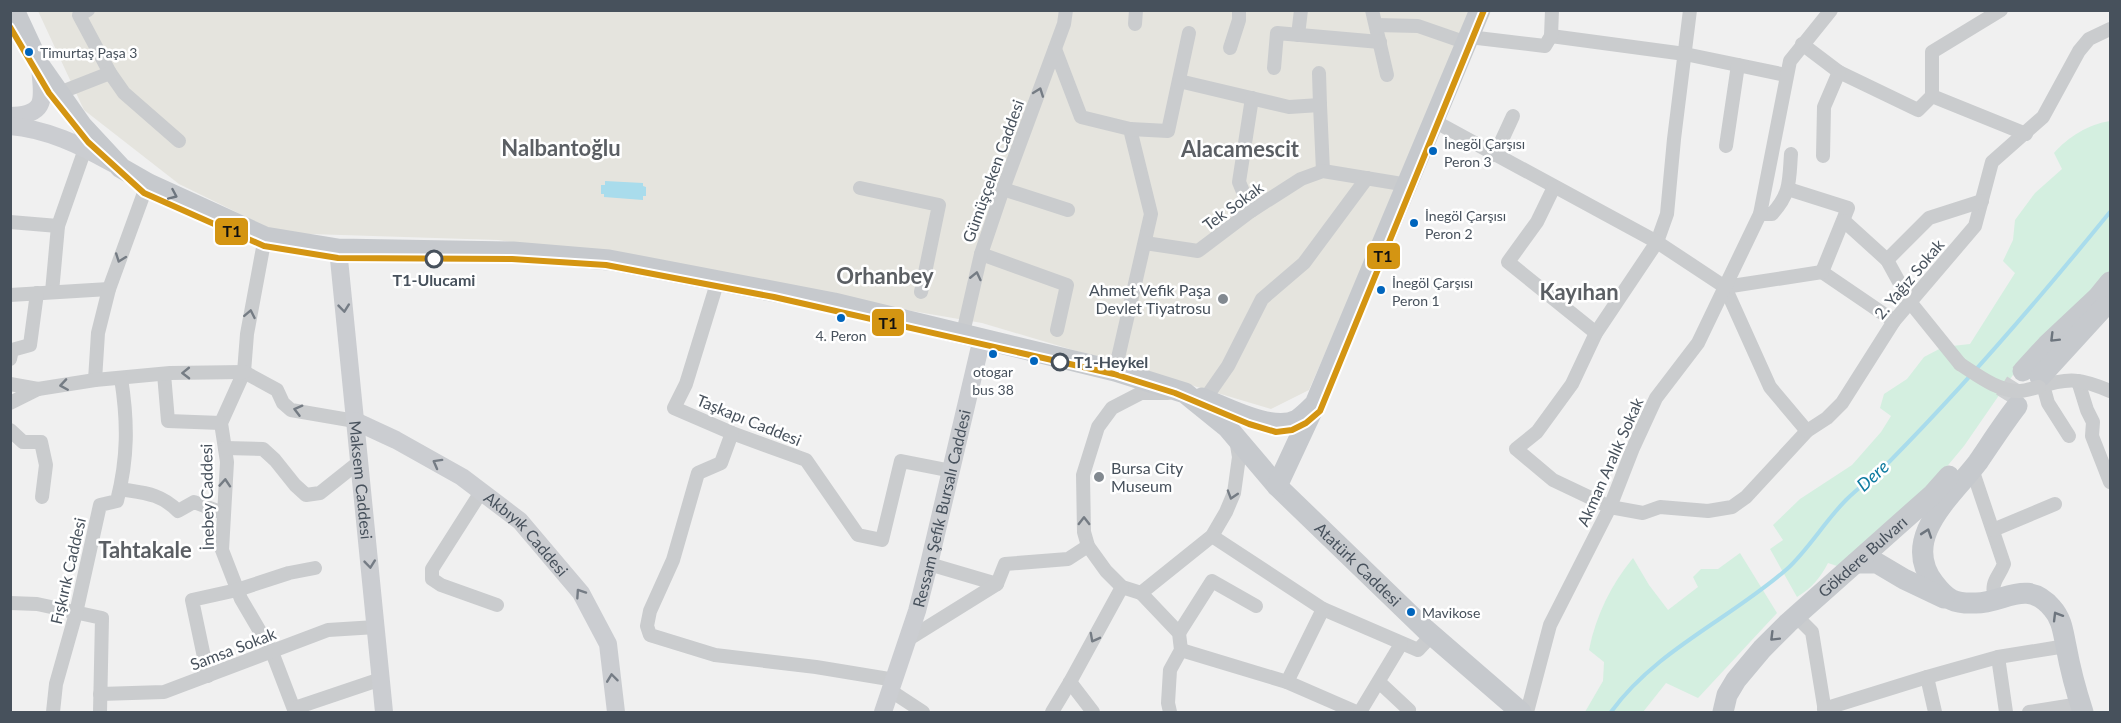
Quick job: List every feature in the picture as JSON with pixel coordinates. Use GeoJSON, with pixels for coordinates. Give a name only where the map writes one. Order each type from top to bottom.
{"type":"FeatureCollection","features":[{"type":"Feature","properties":{"kind":"main road","name":"Atatürk Caddesi"},"geometry":{"type":"LineString","coordinates":[[14,10],[40,66],[82,126],[121,168],[149,184],[265,237],[338,249],[513,252],[609,260],[834,303],[1115,371],[1185,393],[1219,420],[1277,486],[1432,635],[1521,712]]}},
{"type":"Feature","properties":{"kind":"main road"},"geometry":{"type":"LineString","coordinates":[[1277,486],[1315,404],[1480,10]]}},
{"type":"Feature","properties":{"kind":"main road"},"geometry":{"type":"LineString","coordinates":[[2036,380],[2047,345],[2097,298],[2110,282]]}},
{"type":"Feature","properties":{"kind":"main road"},"geometry":{"type":"LineString","coordinates":[[2036,380],[2110,300]]}},
{"type":"Feature","properties":{"kind":"main road"},"geometry":{"type":"LineString","coordinates":[[1185,393],[1257,419],[1276,423],[1297,420],[1315,404]]}},
{"type":"Feature","properties":{"kind":"main road","name":"Gökdere Bulvarı"},"geometry":{"type":"LineString","coordinates":[[1723,712],[1727,695],[1736,680],[1762,649],[1933,494],[2011,403],[1972,469],[1947,498],[1926,532],[1922,552],[1925,569],[1948,599]]}},
{"type":"Feature","properties":{"kind":"main road"},"geometry":{"type":"LineString","coordinates":[[1856,562],[1877,563],[1904,579],[1961,603],[1995,600],[2013,593],[2040,597],[2052,608],[2062,624],[2082,709]]}},
{"type":"Feature","properties":{"kind":"street"},"geometry":{"type":"LineString","coordinates":[[1230,48],[1239,20],[1239,10]]}},
{"type":"Feature","properties":{"kind":"street"},"geometry":{"type":"LineString","coordinates":[[1298,35],[1300,10]]}},
{"type":"Feature","properties":{"kind":"street"},"geometry":{"type":"LineString","coordinates":[[1372,10],[1388,75]]}},
{"type":"Feature","properties":{"kind":"street"},"geometry":{"type":"LineString","coordinates":[[1376,26],[1418,26],[1468,40],[1545,46],[1551,36],[1552,10]]}},
{"type":"Feature","properties":{"kind":"street"},"geometry":{"type":"LineString","coordinates":[[1554,187],[1537,222],[1508,262],[1596,333],[1657,242],[1667,214],[1690,10]]}},
{"type":"Feature","properties":{"kind":"street","name":"Akman Aralık Sokak"},"geometry":{"type":"LineString","coordinates":[[1527,712],[1550,625],[1610,507],[1656,398],[1698,343],[1760,214],[1790,61],[1831,10]]}},
{"type":"Feature","properties":{"kind":"street"},"geometry":{"type":"LineString","coordinates":[[1802,44],[1839,72],[1918,110],[1932,96],[1932,52],[2001,10]]}},
{"type":"Feature","properties":{"kind":"street"},"geometry":{"type":"LineString","coordinates":[[84,13],[110,73],[124,93],[179,141]]}},
{"type":"Feature","properties":{"kind":"street","name":"Gümüşçeken Caddesi"},"geometry":{"type":"LineString","coordinates":[[972,335],[981,254],[1065,17]]}},
{"type":"Feature","properties":{"kind":"street"},"geometry":{"type":"LineString","coordinates":[[1932,96],[2026,134],[2043,117],[2084,45],[2089,39],[2110,29]]}},
{"type":"Feature","properties":{"kind":"street"},"geometry":{"type":"LineString","coordinates":[[1055,49],[1081,117],[1130,129],[1168,131],[1189,33]]}},
{"type":"Feature","properties":{"kind":"street"},"geometry":{"type":"LineString","coordinates":[[1274,68],[1277,33],[1380,42]]}},
{"type":"Feature","properties":{"kind":"street"},"geometry":{"type":"LineString","coordinates":[[1551,36],[1685,54],[1786,75]]}},
{"type":"Feature","properties":{"kind":"street"},"geometry":{"type":"LineString","coordinates":[[1726,146],[1738,65]]}},
{"type":"Feature","properties":{"kind":"street"},"geometry":{"type":"LineString","coordinates":[[10,116],[31,113],[39,108],[43,99],[40,66]]}},
{"type":"Feature","properties":{"kind":"street"},"geometry":{"type":"LineString","coordinates":[[1822,156],[1824,106],[1839,72]]}},
{"type":"Feature","properties":{"kind":"street"},"geometry":{"type":"LineString","coordinates":[[59,93],[110,73]]}},
{"type":"Feature","properties":{"kind":"street"},"geometry":{"type":"LineString","coordinates":[[1319,73],[1323,171],[1408,185]]}},
{"type":"Feature","properties":{"kind":"street"},"geometry":{"type":"LineString","coordinates":[[1179,81],[1289,107],[1320,105]]}},
{"type":"Feature","properties":{"kind":"street"},"geometry":{"type":"LineString","coordinates":[[1251,210],[1239,182],[1252,98]]}},
{"type":"Feature","properties":{"kind":"street"},"geometry":{"type":"LineString","coordinates":[[1495,154],[1513,116]]}},
{"type":"Feature","properties":{"kind":"street"},"geometry":{"type":"LineString","coordinates":[[1434,121],[1657,242],[1725,287],[1770,387],[1807,431]]}},
{"type":"Feature","properties":{"kind":"street"},"geometry":{"type":"LineString","coordinates":[[10,126],[35,129],[56,136],[121,168]]}},
{"type":"Feature","properties":{"kind":"street"},"geometry":{"type":"LineString","coordinates":[[1115,371],[1151,214],[1130,129]]}},
{"type":"Feature","properties":{"kind":"street","name":"2. Yağız Sokak"},"geometry":{"type":"LineString","coordinates":[[1596,333],[1572,384],[1537,432],[1516,449],[1553,480],[1610,507],[1643,513],[1660,507],[1708,511],[1732,507],[1746,497],[1807,431],[1827,418],[1842,403],[1894,321],[1975,226],[1992,162],[2026,134]]}},
{"type":"Feature","properties":{"kind":"street"},"geometry":{"type":"LineString","coordinates":[[52,292],[58,226],[85,149]]}},
{"type":"Feature","properties":{"kind":"street"},"geometry":{"type":"LineString","coordinates":[[1760,214],[1772,214],[1782,204],[1788,189],[1791,154]]}},
{"type":"Feature","properties":{"kind":"street","name":"Tek Sokak"},"geometry":{"type":"LineString","coordinates":[[1145,243],[1198,251],[1251,210],[1301,179],[1323,171]]}},
{"type":"Feature","properties":{"kind":"street"},"geometry":{"type":"LineString","coordinates":[[1205,399],[1228,366],[1262,299],[1304,263],[1367,178]]}},
{"type":"Feature","properties":{"kind":"street"},"geometry":{"type":"LineString","coordinates":[[95,380],[98,333],[109,289],[149,184]]}},
{"type":"Feature","properties":{"kind":"street"},"geometry":{"type":"LineString","coordinates":[[860,188],[939,205],[921,292]]}},
{"type":"Feature","properties":{"kind":"street"},"geometry":{"type":"LineString","coordinates":[[1003,189],[1068,210]]}},
{"type":"Feature","properties":{"kind":"street"},"geometry":{"type":"LineString","coordinates":[[1788,189],[1848,208],[1822,272]]}},
{"type":"Feature","properties":{"kind":"street"},"geometry":{"type":"LineString","coordinates":[[1887,260],[1929,218],[1982,201]]}},
{"type":"Feature","properties":{"kind":"street"},"geometry":{"type":"LineString","coordinates":[[1844,221],[1887,260],[1910,302],[1960,364],[1988,381],[2008,389],[2021,391],[2036,380],[2068,379],[2110,391]]}},
{"type":"Feature","properties":{"kind":"street"},"geometry":{"type":"LineString","coordinates":[[10,222],[58,226]]}},
{"type":"Feature","properties":{"kind":"street","name":"İnebey Caddesi"},"geometry":{"type":"LineString","coordinates":[[265,237],[247,334],[244,372],[221,423],[227,462],[222,549],[237,590],[272,652],[295,710]]}},
{"type":"Feature","properties":{"kind":"street","name":"Maksem Caddesi"},"geometry":{"type":"LineString","coordinates":[[338,249],[384,712]]}},
{"type":"Feature","properties":{"kind":"street"},"geometry":{"type":"LineString","coordinates":[[981,254],[1067,285],[1057,330]]}},
{"type":"Feature","properties":{"kind":"street"},"geometry":{"type":"LineString","coordinates":[[1725,287],[1822,272],[1894,321]]}},
{"type":"Feature","properties":{"kind":"street","name":"Taşkapı Caddesi"},"geometry":{"type":"LineString","coordinates":[[718,280],[686,384],[674,408],[732,433],[806,460],[858,535],[882,540],[901,461],[952,471]]}},
{"type":"Feature","properties":{"kind":"street"},"geometry":{"type":"LineString","coordinates":[[10,295],[109,289]]}},
{"type":"Feature","properties":{"kind":"street"},"geometry":{"type":"LineString","coordinates":[[10,358],[12,350],[30,345],[37,293]]}},
{"type":"Feature","properties":{"kind":"street","name":"Ressam Şefik Bursalı Caddesi"},"geometry":{"type":"LineString","coordinates":[[883,712],[929,564],[952,471],[972,335]]}},
{"type":"Feature","properties":{"kind":"street"},"geometry":{"type":"LineString","coordinates":[[10,403],[38,389],[95,380],[164,374],[244,372],[277,390],[283,404],[291,410],[355,421]]}},
{"type":"Feature","properties":{"kind":"street"},"geometry":{"type":"LineString","coordinates":[[164,374],[168,421],[221,423]]}},
{"type":"Feature","properties":{"kind":"street"},"geometry":{"type":"LineString","coordinates":[[121,378],[127,440],[120,489],[152,494],[168,501],[178,511],[194,502],[223,513]]}},
{"type":"Feature","properties":{"kind":"street"},"geometry":{"type":"LineString","coordinates":[[2036,380],[2069,436]]}},
{"type":"Feature","properties":{"kind":"street"},"geometry":{"type":"LineString","coordinates":[[2078,381],[2093,422],[2092,436],[2110,482]]}},
{"type":"Feature","properties":{"kind":"street"},"geometry":{"type":"LineString","coordinates":[[10,384],[38,389]]}},
{"type":"Feature","properties":{"kind":"street"},"geometry":{"type":"LineString","coordinates":[[1170,712],[1168,703],[1170,670],[1181,650],[1179,633],[1141,593],[1122,587],[1106,571],[1088,546],[1084,532],[1083,475],[1098,427],[1112,408],[1141,393],[1185,393]]}},
{"type":"Feature","properties":{"kind":"street","name":"Akbıyık Caddesi"},"geometry":{"type":"LineString","coordinates":[[355,421],[396,440],[462,477],[520,521],[581,593],[608,644],[616,712]]}},
{"type":"Feature","properties":{"kind":"street"},"geometry":{"type":"LineString","coordinates":[[10,430],[23,442],[41,442],[46,465],[42,497]]}},
{"type":"Feature","properties":{"kind":"street"},"geometry":{"type":"LineString","coordinates":[[732,433],[721,463],[698,473],[690,492],[673,560],[650,611],[646,626],[650,635],[715,655],[816,667],[893,685],[922,712]]}},
{"type":"Feature","properties":{"kind":"street"},"geometry":{"type":"LineString","coordinates":[[1141,593],[1212,536],[1234,493],[1239,457],[1236,437]]}},
{"type":"Feature","properties":{"kind":"street"},"geometry":{"type":"LineString","coordinates":[[225,447],[262,449],[306,495],[320,493],[359,462]]}},
{"type":"Feature","properties":{"kind":"street"},"geometry":{"type":"LineString","coordinates":[[1972,469],[2004,564],[1994,580],[1995,600]]}},
{"type":"Feature","properties":{"kind":"street","name":"Fışkırık Caddesi"},"geometry":{"type":"LineString","coordinates":[[53,712],[56,684],[76,613],[100,505],[117,501],[120,489]]}},
{"type":"Feature","properties":{"kind":"street"},"geometry":{"type":"LineString","coordinates":[[481,492],[432,569],[432,579],[441,585],[497,605]]}},
{"type":"Feature","properties":{"kind":"street"},"geometry":{"type":"LineString","coordinates":[[1993,530],[2055,504]]}},
{"type":"Feature","properties":{"kind":"street"},"geometry":{"type":"LineString","coordinates":[[1212,536],[1323,609],[1418,650],[1432,635]]}},
{"type":"Feature","properties":{"kind":"street"},"geometry":{"type":"LineString","coordinates":[[907,640],[997,584],[1005,564],[1068,559],[1088,546]]}},
{"type":"Feature","properties":{"kind":"street"},"geometry":{"type":"LineString","coordinates":[[929,564],[997,584]]}},
{"type":"Feature","properties":{"kind":"street"},"geometry":{"type":"LineString","coordinates":[[208,676],[192,600],[315,568]]}},
{"type":"Feature","properties":{"kind":"street"},"geometry":{"type":"LineString","coordinates":[[1179,633],[1212,581],[1256,606]]}},
{"type":"Feature","properties":{"kind":"street"},"geometry":{"type":"LineString","coordinates":[[1052,712],[1122,587]]}},
{"type":"Feature","properties":{"kind":"street"},"geometry":{"type":"LineString","coordinates":[[10,603],[37,604],[102,618],[100,712]]}},
{"type":"Feature","properties":{"kind":"street"},"geometry":{"type":"LineString","coordinates":[[1287,682],[1323,609]]}},
{"type":"Feature","properties":{"kind":"street"},"geometry":{"type":"LineString","coordinates":[[1796,616],[1812,632],[1825,711],[1927,677],[1998,657],[2066,646]]}},
{"type":"Feature","properties":{"kind":"street","name":"Samsa Sokak"},"geometry":{"type":"LineString","coordinates":[[100,694],[164,692],[328,630],[376,627]]}},
{"type":"Feature","properties":{"kind":"street"},"geometry":{"type":"LineString","coordinates":[[1360,712],[1401,644]]}},
{"type":"Feature","properties":{"kind":"street"},"geometry":{"type":"LineString","coordinates":[[1181,650],[1287,682],[1349,710]]}},
{"type":"Feature","properties":{"kind":"street"},"geometry":{"type":"LineString","coordinates":[[1998,657],[2006,712]]}},
{"type":"Feature","properties":{"kind":"street"},"geometry":{"type":"LineString","coordinates":[[1927,677],[1935,712]]}},
{"type":"Feature","properties":{"kind":"street"},"geometry":{"type":"LineString","coordinates":[[295,710],[381,679]]}},
{"type":"Feature","properties":{"kind":"street"},"geometry":{"type":"LineString","coordinates":[[1070,682],[1093,712]]}},
{"type":"Feature","properties":{"kind":"street"},"geometry":{"type":"LineString","coordinates":[[1379,682],[1409,710],[1408,712]]}},
{"type":"Feature","properties":{"kind":"street"},"geometry":{"type":"LineString","coordinates":[[2029,712],[2082,709]]}},
{"type":"Feature","properties":{"kind":"street"},"geometry":{"type":"LineString","coordinates":[[1328,712],[1349,710]]}},
{"type":"Feature","properties":{"kind":"shaded area"},"geometry":{"type":"Polygon","coordinates":[[[38,11],[1475,11],[1309,390],[1271,409],[982,323],[498,240],[279,233],[179,184],[84,110],[38,11]]]}},
{"type":"Feature","properties":{"kind":"green space"},"geometry":{"type":"Polygon","coordinates":[[[2110,121],[2110,274],[2024,359],[1964,446],[1934,482],[1837,566],[1828,563],[1815,582],[1797,597],[1770,549],[1783,540],[1773,525],[1800,499],[1852,465],[1881,432],[1891,416],[1880,408],[1884,394],[1907,379],[1924,357],[1943,347],[1970,344],[2015,273],[2003,261],[2013,240],[2015,220],[2035,193],[2062,169],[2054,153],[2079,132],[2110,121]]]}},
{"type":"Feature","properties":{"kind":"green space"},"geometry":{"type":"Polygon","coordinates":[[[1740,553],[1777,613],[1698,698],[1666,683],[1643,712],[1585,712],[1603,681],[1604,662],[1589,650],[1596,625],[1611,590],[1633,558],[1649,585],[1668,610],[1698,587],[1693,577],[1701,569],[1718,569],[1740,553]]]}},
{"type":"Feature","properties":{"kind":"water"},"geometry":{"type":"Polygon","coordinates":[[[605,181],[643,183],[646,187],[646,196],[643,196],[643,200],[604,197],[604,194],[601,194],[601,185],[605,185],[605,181]]]}},
{"type":"Feature","properties":{"kind":"waterway","name":"Dere"},"geometry":{"type":"LineString","coordinates":[[1611,712],[1649,671],[1765,587],[1795,561],[1846,500],[1890,461],[1975,370],[2110,212]]}},
{"type":"Feature","properties":{"kind":"tunnel"},"geometry":{"type":"LineString","coordinates":[[2005,400],[2023,371]]}},
{"type":"Feature","properties":{"kind":"transit line","name":"T1"},"geometry":{"type":"LineString","coordinates":[[10,27],[49,93],[88,142],[144,193],[264,246],[338,258],[512,259],[606,265],[774,297],[1114,374],[1175,393],[1249,424],[1276,432],[1292,430],[1306,423],[1320,411],[1484,10]]}},
{"type":"Feature","properties":{"kind":"place","name":"Timurtaş Paşa 3"},"geometry":{"type":"Point","coordinates":[29,52]}},
{"type":"Feature","properties":{"kind":"place","name":"İnegöl Çarşısı Peron 3"},"geometry":{"type":"Point","coordinates":[1433,151]}},
{"type":"Feature","properties":{"kind":"place","name":"İnegöl Çarşısı Peron 2"},"geometry":{"type":"Point","coordinates":[1414,223]}},
{"type":"Feature","properties":{"kind":"place","name":"T1-Ulucami"},"geometry":{"type":"Point","coordinates":[434,259]}},
{"type":"Feature","properties":{"kind":"place","name":"İnegöl Çarşısı Peron 1"},"geometry":{"type":"Point","coordinates":[1381,290]}},
{"type":"Feature","properties":{"kind":"place","name":"Ahmet Vefik Paşa Devlet Tiyatrosu"},"geometry":{"type":"Point","coordinates":[1223,299]}},
{"type":"Feature","properties":{"kind":"place","name":"4. Peron"},"geometry":{"type":"Point","coordinates":[841,318]}},
{"type":"Feature","properties":{"kind":"place","name":"otogar bus 38"},"geometry":{"type":"Point","coordinates":[993,354]}},
{"type":"Feature","properties":{"kind":"place","name":"T1-Heykel"},"geometry":{"type":"Point","coordinates":[1060,362]}},
{"type":"Feature","properties":{"kind":"place","name":"Bursa City Museum"},"geometry":{"type":"Point","coordinates":[1099,477]}},
{"type":"Feature","properties":{"kind":"place","name":"Mavikose"},"geometry":{"type":"Point","coordinates":[1411,612]}},
{"type":"Feature","properties":{"kind":"district","name":"Nalbantoğlu"},"geometry":{"type":"Point","coordinates":[561,148]}},
{"type":"Feature","properties":{"kind":"district","name":"Alacamescit"},"geometry":{"type":"Point","coordinates":[1240,149]}},
{"type":"Feature","properties":{"kind":"district","name":"Orhanbey"},"geometry":{"type":"Point","coordinates":[885,276]}},
{"type":"Feature","properties":{"kind":"district","name":"Kayıhan"},"geometry":{"type":"Point","coordinates":[1579,292]}},
{"type":"Feature","properties":{"kind":"district","name":"Tahtakale"},"geometry":{"type":"Point","coordinates":[145,550]}}]}
